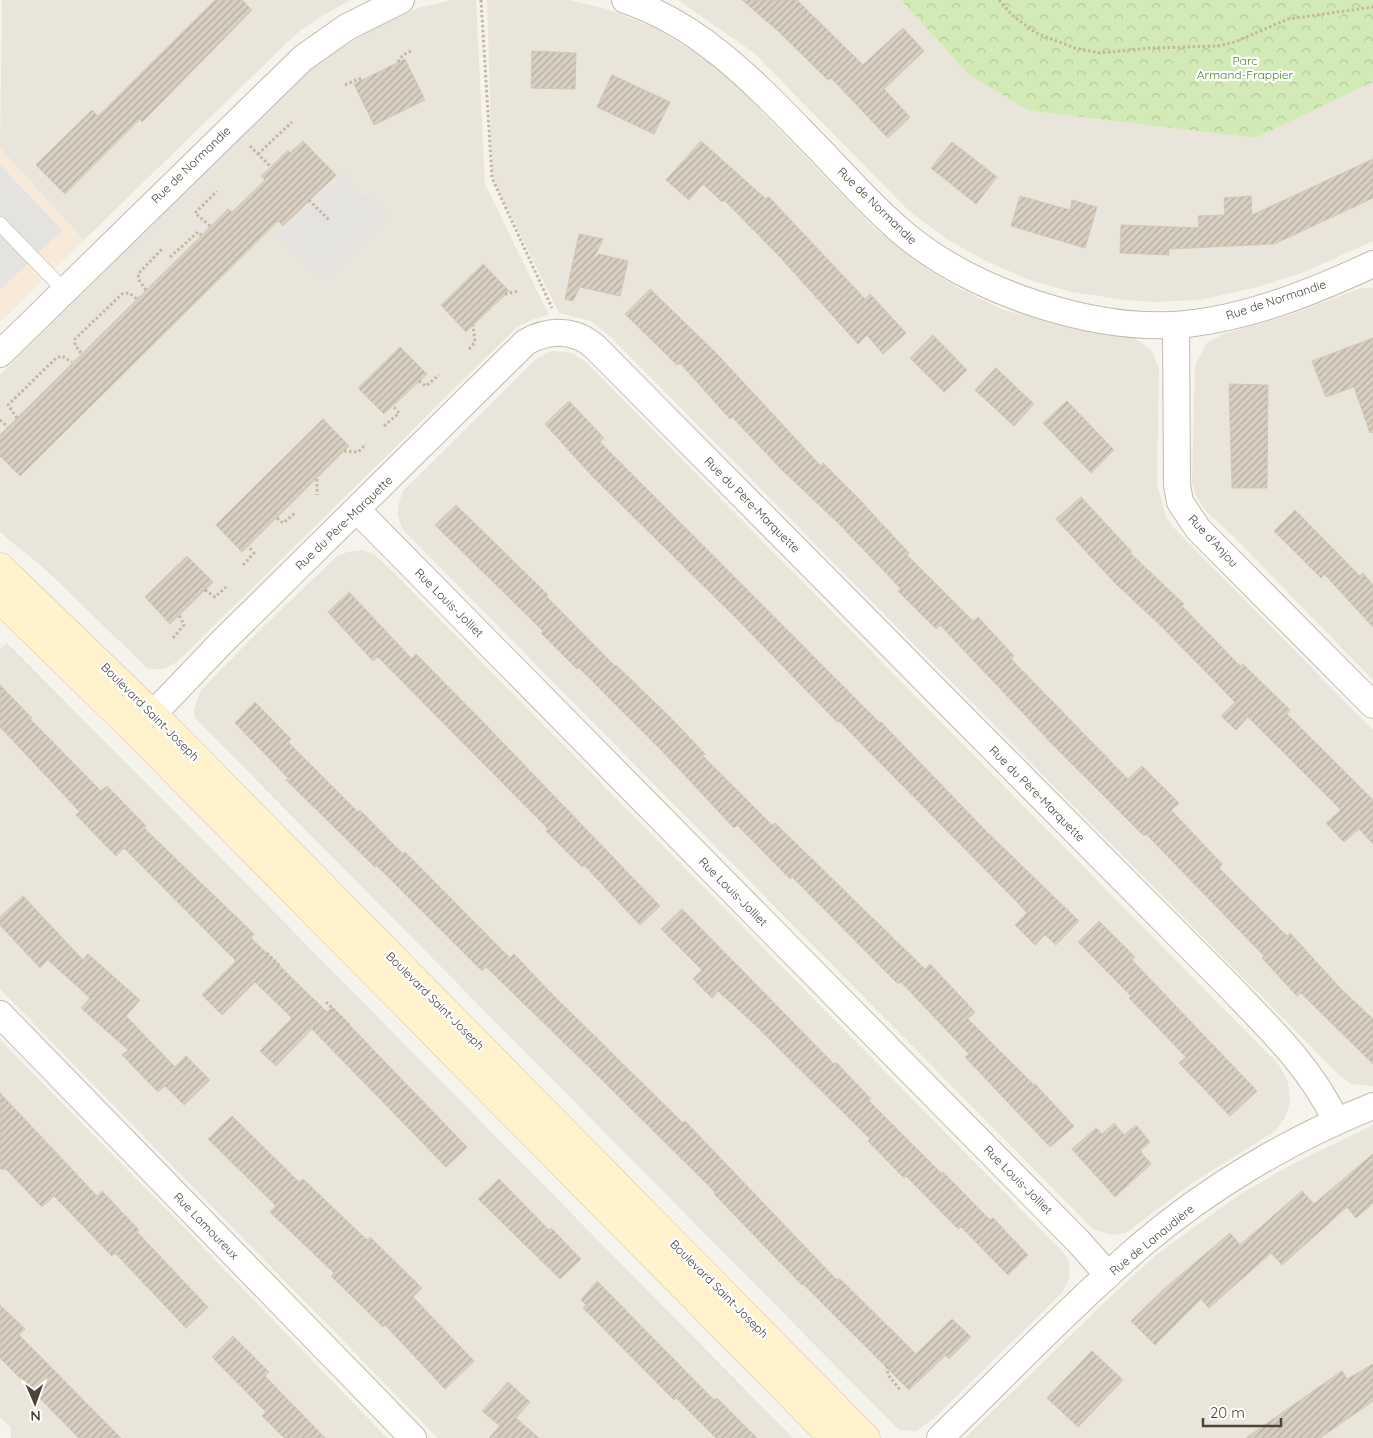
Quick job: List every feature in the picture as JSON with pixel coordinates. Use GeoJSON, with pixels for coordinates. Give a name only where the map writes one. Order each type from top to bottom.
{"type":"FeatureCollection","features":[{"type":"Feature","properties":{"kind":"street","name":"Rue de Normandie"},"geometry":{"type":"LineString","coordinates":[[4,343],[64,290],[303,58],[347,27],[401,0]]}},
{"type":"Feature","properties":{"kind":"street","name":"Rue de Normandie"},"geometry":{"type":"LineString","coordinates":[[625,0],[665,17],[688,30],[732,62],[902,232],[949,266],[1002,292],[1057,309],[1129,323],[1176,324],[1214,320],[1289,298],[1373,264]]}},
{"type":"Feature","properties":{"kind":"street","name":"Rue d'Anjou"},"geometry":{"type":"LineString","coordinates":[[1176,324],[1175,466],[1180,502],[1198,529],[1373,705]]}},
{"type":"Feature","properties":{"kind":"street","name":"Rue du Père-Marquette"},"geometry":{"type":"LineString","coordinates":[[144,723],[221,643],[526,342],[537,336],[557,332],[569,333],[588,340],[1227,984],[1299,1060],[1327,1102],[1336,1121]]}},
{"type":"Feature","properties":{"kind":"street","name":"Rue Louis-Jolliet"},"geometry":{"type":"LineString","coordinates":[[357,510],[1078,1241],[1108,1275]]}},
{"type":"Feature","properties":{"kind":"street","name":"Boulevard Saint-Joseph"},"geometry":{"type":"LineString","coordinates":[[0,567],[144,723],[833,1438]]}},
{"type":"Feature","properties":{"kind":"street","name":"Boulevard Saint-Joseph"},"geometry":{"type":"LineString","coordinates":[[0,599],[144,723],[866,1438]]}},
{"type":"Feature","properties":{"kind":"street","name":"Rue Lamoureux"},"geometry":{"type":"LineString","coordinates":[[0,1014],[413,1438]]}},
{"type":"Feature","properties":{"kind":"street","name":"Rue de Lanaudière"},"geometry":{"type":"LineString","coordinates":[[940,1438],[1141,1245],[1216,1190],[1287,1146],[1336,1121],[1373,1106]]}},
{"type":"Feature","properties":{"kind":"lane"},"geometry":{"type":"LineString","coordinates":[[0,224],[64,290]]}},
{"type":"Feature","properties":{"kind":"path"},"geometry":{"type":"LineString","coordinates":[[481,0],[492,178],[555,314]]}},
{"type":"Feature","properties":{"kind":"path"},"geometry":{"type":"LineString","coordinates":[[999,0],[1012,15],[1036,33],[1075,48],[1100,53],[1151,48],[1218,46],[1235,42],[1288,18],[1373,7]]}},
{"type":"Feature","properties":{"kind":"path"},"geometry":{"type":"LineString","coordinates":[[398,62],[403,55],[413,50]]}},
{"type":"Feature","properties":{"kind":"path"},"geometry":{"type":"LineString","coordinates":[[345,85],[358,79],[363,79]]}},
{"type":"Feature","properties":{"kind":"path"},"geometry":{"type":"LineString","coordinates":[[258,154],[292,122]]}},
{"type":"Feature","properties":{"kind":"path"},"geometry":{"type":"LineString","coordinates":[[210,226],[195,213],[217,191]]}},
{"type":"Feature","properties":{"kind":"path"},"geometry":{"type":"LineString","coordinates":[[309,200],[330,221]]}},
{"type":"Feature","properties":{"kind":"path"},"geometry":{"type":"LineString","coordinates":[[170,257],[198,232],[201,235]]}},
{"type":"Feature","properties":{"kind":"path"},"geometry":{"type":"LineString","coordinates":[[146,290],[139,280],[138,274],[162,249]]}},
{"type":"Feature","properties":{"kind":"path"},"geometry":{"type":"LineString","coordinates":[[505,294],[519,291]]}},
{"type":"Feature","properties":{"kind":"path"},"geometry":{"type":"LineString","coordinates":[[81,353],[75,345],[75,339],[122,294],[129,293],[136,299]]}},
{"type":"Feature","properties":{"kind":"path"},"geometry":{"type":"LineString","coordinates":[[469,349],[474,342],[473,325]]}},
{"type":"Feature","properties":{"kind":"path"},"geometry":{"type":"LineString","coordinates":[[17,418],[8,405],[33,379],[56,358],[62,356],[72,362]]}},
{"type":"Feature","properties":{"kind":"path"},"geometry":{"type":"LineString","coordinates":[[419,381],[426,386],[439,375]]}},
{"type":"Feature","properties":{"kind":"path"},"geometry":{"type":"LineString","coordinates":[[384,426],[399,413],[393,406]]}},
{"type":"Feature","properties":{"kind":"path"},"geometry":{"type":"LineString","coordinates":[[0,420],[8,427]]}},
{"type":"Feature","properties":{"kind":"path"},"geometry":{"type":"LineString","coordinates":[[344,451],[358,452],[366,444]]}},
{"type":"Feature","properties":{"kind":"path"},"geometry":{"type":"LineString","coordinates":[[317,479],[317,494]]}},
{"type":"Feature","properties":{"kind":"path"},"geometry":{"type":"LineString","coordinates":[[277,518],[283,523],[295,513]]}},
{"type":"Feature","properties":{"kind":"path"},"geometry":{"type":"LineString","coordinates":[[243,564],[254,553],[248,546]]}},
{"type":"Feature","properties":{"kind":"path"},"geometry":{"type":"LineString","coordinates":[[205,590],[215,597],[226,587]]}},
{"type":"Feature","properties":{"kind":"path"},"geometry":{"type":"LineString","coordinates":[[173,638],[184,625],[179,615]]}},
{"type":"Feature","properties":{"kind":"path"},"geometry":{"type":"LineString","coordinates":[[267,953],[279,965]]}},
{"type":"Feature","properties":{"kind":"path"},"geometry":{"type":"LineString","coordinates":[[326,1002],[351,1027]]}},
{"type":"Feature","properties":{"kind":"path"},"geometry":{"type":"LineString","coordinates":[[887,1366],[888,1375],[902,1391]]}},
{"type":"Feature","properties":{"kind":"shaded area"},"geometry":{"type":"Polygon","coordinates":[[[2,0],[351,0],[318,18],[296,34],[84,240],[0,150],[2,0]]]}},
{"type":"Feature","properties":{"kind":"shaded area"},"geometry":{"type":"Polygon","coordinates":[[[452,0],[476,0],[485,184],[549,315],[531,320],[517,327],[177,662],[164,669],[148,669],[47,571],[0,532],[0,375],[303,76],[322,60],[372,29],[418,8],[452,0]]]}},
{"type":"Feature","properties":{"kind":"shaded area"},"geometry":{"type":"Polygon","coordinates":[[[487,0],[569,0],[607,9],[655,28],[702,57],[734,83],[876,230],[928,269],[955,286],[1001,309],[1056,324],[1134,338],[1151,350],[1159,368],[1157,485],[1166,516],[1173,527],[1373,730],[1373,1086],[1351,1084],[1339,1075],[610,336],[591,321],[559,313],[496,185],[492,169],[487,0]]]}},
{"type":"Feature","properties":{"kind":"shaded area"},"geometry":{"type":"Polygon","coordinates":[[[678,0],[901,0],[969,75],[1030,111],[1256,138],[1373,82],[1373,241],[1302,273],[1257,287],[1200,300],[1156,302],[1125,300],[1072,292],[1032,281],[984,260],[948,240],[909,211],[754,53],[678,0]]]}},
{"type":"Feature","properties":{"kind":"shaded area"},"geometry":{"type":"Polygon","coordinates":[[[0,148],[84,240],[0,322],[0,148]]]}},
{"type":"Feature","properties":{"kind":"shaded area"},"geometry":{"type":"Polygon","coordinates":[[[0,165],[62,230],[0,290],[0,165]]]}},
{"type":"Feature","properties":{"kind":"shaded area"},"geometry":{"type":"Polygon","coordinates":[[[346,175],[358,194],[368,195],[385,217],[322,280],[278,236],[346,175]]]}},
{"type":"Feature","properties":{"kind":"shaded area"},"geometry":{"type":"Polygon","coordinates":[[[1361,288],[1373,288],[1373,680],[1237,540],[1204,509],[1196,496],[1192,483],[1195,365],[1206,344],[1223,334],[1293,314],[1361,288]]]}},
{"type":"Feature","properties":{"kind":"shaded area"},"geometry":{"type":"Polygon","coordinates":[[[548,352],[572,353],[586,362],[1279,1065],[1288,1082],[1290,1102],[1285,1118],[1275,1131],[1192,1183],[1126,1233],[1111,1235],[1093,1229],[409,536],[402,528],[398,515],[398,506],[403,491],[535,360],[548,352]]]}},
{"type":"Feature","properties":{"kind":"shaded area"},"geometry":{"type":"Polygon","coordinates":[[[363,550],[375,555],[392,571],[1063,1252],[1069,1262],[1070,1277],[1062,1293],[934,1418],[921,1428],[916,1431],[899,1430],[194,717],[194,709],[201,690],[262,628],[336,557],[347,552],[363,550]]]}},
{"type":"Feature","properties":{"kind":"shaded area"},"geometry":{"type":"Polygon","coordinates":[[[7,643],[793,1438],[438,1438],[0,989],[0,649],[7,643]]]}},
{"type":"Feature","properties":{"kind":"shaded area"},"geometry":{"type":"Polygon","coordinates":[[[0,1040],[387,1438],[11,1438],[11,1428],[0,1417],[0,1040]]]}},
{"type":"Feature","properties":{"kind":"shaded area"},"geometry":{"type":"Polygon","coordinates":[[[1373,1125],[1373,1438],[965,1438],[1156,1255],[1239,1195],[1291,1165],[1373,1125]]]}},
{"type":"Feature","properties":{"kind":"green space","name":"Parc Armand-Frappier"},"geometry":{"type":"Polygon","coordinates":[[[901,0],[1373,0],[1373,82],[1256,138],[1030,111],[969,75],[901,0]]]}},
{"type":"Feature","properties":{"kind":"building"},"geometry":{"type":"Polygon","coordinates":[[[215,0],[242,0],[252,10],[142,122],[140,119],[65,194],[36,165],[92,110],[98,116],[215,0]]]}},
{"type":"Feature","properties":{"kind":"building"},"geometry":{"type":"Polygon","coordinates":[[[742,0],[797,0],[863,65],[903,28],[924,51],[884,89],[910,117],[888,138],[831,78],[828,80],[777,30],[742,0]]]}},
{"type":"Feature","properties":{"kind":"building"},"geometry":{"type":"Polygon","coordinates":[[[532,51],[576,53],[575,89],[531,88],[532,51]]]}},
{"type":"Feature","properties":{"kind":"building"},"geometry":{"type":"Polygon","coordinates":[[[405,59],[425,100],[374,125],[354,84],[405,59]]]}},
{"type":"Feature","properties":{"kind":"building"},"geometry":{"type":"Polygon","coordinates":[[[612,75],[670,102],[654,134],[597,107],[612,75]]]}},
{"type":"Feature","properties":{"kind":"building"},"geometry":{"type":"Polygon","coordinates":[[[303,141],[336,175],[283,226],[278,221],[20,476],[0,456],[0,435],[228,209],[232,212],[265,180],[261,176],[288,150],[290,153],[303,141]]]}},
{"type":"Feature","properties":{"kind":"building"},"geometry":{"type":"Polygon","coordinates":[[[701,141],[766,199],[769,197],[865,299],[870,294],[906,333],[883,354],[867,335],[858,344],[779,256],[724,200],[722,202],[703,184],[689,200],[666,180],[701,141]]]}},
{"type":"Feature","properties":{"kind":"building"},"geometry":{"type":"Polygon","coordinates":[[[952,142],[997,177],[976,204],[931,168],[952,142]]]}},
{"type":"Feature","properties":{"kind":"building"},"geometry":{"type":"Polygon","coordinates":[[[1373,159],[1373,198],[1274,244],[1169,249],[1169,255],[1120,253],[1121,225],[1199,228],[1198,216],[1225,215],[1224,198],[1251,196],[1252,215],[1373,159]]]}},
{"type":"Feature","properties":{"kind":"building"},"geometry":{"type":"Polygon","coordinates":[[[1020,196],[1070,210],[1072,200],[1097,207],[1085,248],[1011,226],[1020,196]]]}},
{"type":"Feature","properties":{"kind":"building"},"geometry":{"type":"Polygon","coordinates":[[[579,234],[603,239],[592,262],[599,254],[628,261],[620,296],[580,287],[573,301],[565,299],[579,234]]]}},
{"type":"Feature","properties":{"kind":"building"},"geometry":{"type":"Polygon","coordinates":[[[483,264],[509,291],[466,332],[441,305],[483,264]]]}},
{"type":"Feature","properties":{"kind":"building"},"geometry":{"type":"Polygon","coordinates":[[[650,289],[716,353],[821,466],[823,463],[859,499],[909,553],[907,555],[973,621],[978,617],[1014,656],[1011,659],[1128,779],[1142,766],[1179,803],[1171,810],[1222,864],[1219,868],[1287,936],[1290,933],[1340,988],[1373,1019],[1373,1064],[1301,993],[1297,996],[1262,958],[1264,956],[1146,834],[1144,836],[1055,747],[940,625],[936,629],[898,591],[901,589],[838,523],[783,471],[732,417],[730,419],[680,363],[677,365],[625,314],[650,289]]]}},
{"type":"Feature","properties":{"kind":"building"},"geometry":{"type":"Polygon","coordinates":[[[933,335],[967,370],[944,392],[910,358],[933,335]]]}},
{"type":"Feature","properties":{"kind":"building"},"geometry":{"type":"Polygon","coordinates":[[[1373,338],[1373,432],[1370,433],[1354,387],[1326,397],[1312,361],[1373,338]]]}},
{"type":"Feature","properties":{"kind":"building"},"geometry":{"type":"Polygon","coordinates":[[[400,347],[427,374],[384,414],[358,388],[400,347]]]}},
{"type":"Feature","properties":{"kind":"building"},"geometry":{"type":"Polygon","coordinates":[[[996,368],[1034,404],[1014,426],[975,390],[996,368]]]}},
{"type":"Feature","properties":{"kind":"building"},"geometry":{"type":"Polygon","coordinates":[[[1229,384],[1268,385],[1267,488],[1232,488],[1229,384]]]}},
{"type":"Feature","properties":{"kind":"building"},"geometry":{"type":"Polygon","coordinates":[[[569,401],[604,438],[600,442],[881,722],[986,831],[1079,921],[1056,945],[1045,935],[1035,945],[1015,925],[1027,913],[1019,904],[839,721],[837,722],[734,616],[592,476],[545,424],[569,401]]]}},
{"type":"Feature","properties":{"kind":"building"},"geometry":{"type":"Polygon","coordinates":[[[1067,401],[1114,450],[1091,473],[1043,423],[1067,401]]]}},
{"type":"Feature","properties":{"kind":"building"},"geometry":{"type":"Polygon","coordinates":[[[323,419],[349,446],[242,552],[216,525],[323,419]]]}},
{"type":"Feature","properties":{"kind":"building"},"geometry":{"type":"Polygon","coordinates":[[[1081,497],[1132,552],[1130,553],[1184,604],[1182,606],[1240,666],[1243,664],[1290,710],[1287,714],[1373,800],[1373,844],[1359,829],[1344,842],[1326,823],[1341,810],[1248,717],[1236,730],[1221,716],[1235,702],[1162,627],[1115,583],[1056,519],[1081,497]]]}},
{"type":"Feature","properties":{"kind":"building"},"geometry":{"type":"Polygon","coordinates":[[[456,505],[548,595],[546,596],[615,666],[670,717],[705,754],[703,756],[772,825],[775,823],[925,969],[930,964],[975,1012],[968,1019],[1035,1084],[1074,1126],[1050,1147],[965,1057],[969,1054],[901,982],[898,984],[792,877],[790,879],[737,825],[734,828],[661,750],[578,667],[577,669],[541,633],[543,631],[435,525],[456,505]]]}},
{"type":"Feature","properties":{"kind":"building"},"geometry":{"type":"Polygon","coordinates":[[[1295,510],[1360,576],[1363,573],[1373,585],[1373,627],[1324,574],[1321,578],[1274,531],[1295,510]]]}},
{"type":"Feature","properties":{"kind":"building"},"geometry":{"type":"Polygon","coordinates":[[[187,556],[213,582],[170,624],[145,597],[187,556]]]}},
{"type":"Feature","properties":{"kind":"building"},"geometry":{"type":"Polygon","coordinates":[[[349,592],[412,659],[416,654],[660,906],[640,925],[584,865],[582,867],[546,831],[548,829],[378,657],[373,661],[328,612],[349,592]]]}},
{"type":"Feature","properties":{"kind":"building"},"geometry":{"type":"Polygon","coordinates":[[[0,685],[32,718],[30,719],[101,791],[107,786],[146,826],[144,828],[254,934],[251,938],[327,1012],[332,1007],[467,1147],[446,1167],[312,1029],[276,1066],[260,1051],[292,1018],[255,982],[222,1015],[202,995],[236,961],[124,848],[116,856],[76,815],[80,812],[0,727],[0,685]]]}},
{"type":"Feature","properties":{"kind":"building"},"geometry":{"type":"Polygon","coordinates":[[[255,702],[291,739],[288,742],[358,812],[360,810],[403,854],[405,852],[510,958],[514,954],[683,1123],[685,1121],[837,1280],[839,1278],[916,1354],[952,1319],[971,1337],[949,1359],[946,1355],[909,1390],[802,1285],[714,1194],[715,1192],[592,1070],[486,967],[482,971],[376,865],[375,867],[286,780],[288,778],[235,723],[255,702]]]}},
{"type":"Feature","properties":{"kind":"building"},"geometry":{"type":"Polygon","coordinates":[[[23,896],[83,960],[88,954],[140,1000],[126,1016],[175,1067],[186,1056],[210,1080],[184,1105],[165,1086],[158,1092],[122,1055],[128,1050],[81,1008],[90,998],[48,960],[40,968],[0,925],[0,917],[23,896]]]}},
{"type":"Feature","properties":{"kind":"building"},"geometry":{"type":"Polygon","coordinates":[[[682,909],[834,1064],[836,1062],[871,1099],[869,1101],[942,1174],[943,1172],[990,1220],[993,1218],[1028,1255],[1008,1275],[961,1227],[958,1229],[906,1176],[904,1178],[868,1141],[870,1139],[752,1022],[718,991],[712,998],[693,979],[702,970],[661,929],[682,909]]]}},
{"type":"Feature","properties":{"kind":"building"},"geometry":{"type":"Polygon","coordinates":[[[1099,921],[1135,957],[1132,960],[1257,1091],[1230,1116],[1179,1063],[1186,1057],[1129,998],[1131,996],[1078,942],[1099,921]]]}},
{"type":"Feature","properties":{"kind":"building"},"geometry":{"type":"Polygon","coordinates":[[[0,1093],[97,1196],[102,1191],[139,1230],[137,1232],[208,1307],[186,1328],[115,1253],[112,1256],[54,1196],[42,1207],[6,1169],[0,1169],[0,1093]]]}},
{"type":"Feature","properties":{"kind":"building"},"geometry":{"type":"Polygon","coordinates":[[[232,1116],[299,1182],[303,1179],[367,1240],[370,1237],[422,1288],[413,1297],[474,1361],[445,1389],[385,1325],[383,1327],[331,1276],[334,1273],[270,1212],[276,1206],[208,1139],[232,1116]]]}},
{"type":"Feature","properties":{"kind":"building"},"geometry":{"type":"Polygon","coordinates":[[[1114,1123],[1124,1135],[1136,1125],[1150,1142],[1140,1151],[1151,1164],[1115,1197],[1072,1149],[1096,1128],[1102,1134],[1114,1123]]]}},
{"type":"Feature","properties":{"kind":"building"},"geometry":{"type":"Polygon","coordinates":[[[1373,1154],[1373,1203],[1356,1218],[1347,1207],[1282,1265],[1271,1253],[1209,1308],[1201,1299],[1155,1345],[1131,1321],[1163,1290],[1230,1233],[1240,1245],[1302,1191],[1314,1204],[1373,1154]]]}},
{"type":"Feature","properties":{"kind":"building"},"geometry":{"type":"Polygon","coordinates":[[[499,1179],[549,1230],[551,1228],[581,1259],[560,1279],[478,1199],[499,1179]]]}},
{"type":"Feature","properties":{"kind":"building"},"geometry":{"type":"Polygon","coordinates":[[[597,1281],[714,1400],[717,1398],[757,1438],[716,1438],[676,1398],[674,1400],[583,1308],[586,1305],[581,1300],[597,1281]]]}},
{"type":"Feature","properties":{"kind":"building"},"geometry":{"type":"Polygon","coordinates":[[[0,1305],[25,1329],[19,1335],[121,1438],[79,1438],[0,1358],[0,1305]]]}},
{"type":"Feature","properties":{"kind":"building"},"geometry":{"type":"Polygon","coordinates":[[[233,1336],[269,1372],[265,1376],[325,1438],[284,1438],[262,1416],[266,1412],[212,1357],[233,1336]]]}},
{"type":"Feature","properties":{"kind":"building"},"geometry":{"type":"Polygon","coordinates":[[[1092,1351],[1123,1380],[1078,1427],[1047,1398],[1092,1351]]]}},
{"type":"Feature","properties":{"kind":"building"},"geometry":{"type":"Polygon","coordinates":[[[1373,1364],[1373,1401],[1320,1438],[1246,1438],[1342,1371],[1347,1379],[1373,1364]]]}},
{"type":"Feature","properties":{"kind":"building"},"geometry":{"type":"Polygon","coordinates":[[[508,1382],[530,1402],[516,1418],[539,1438],[489,1438],[500,1426],[482,1411],[508,1382]]]}}]}
